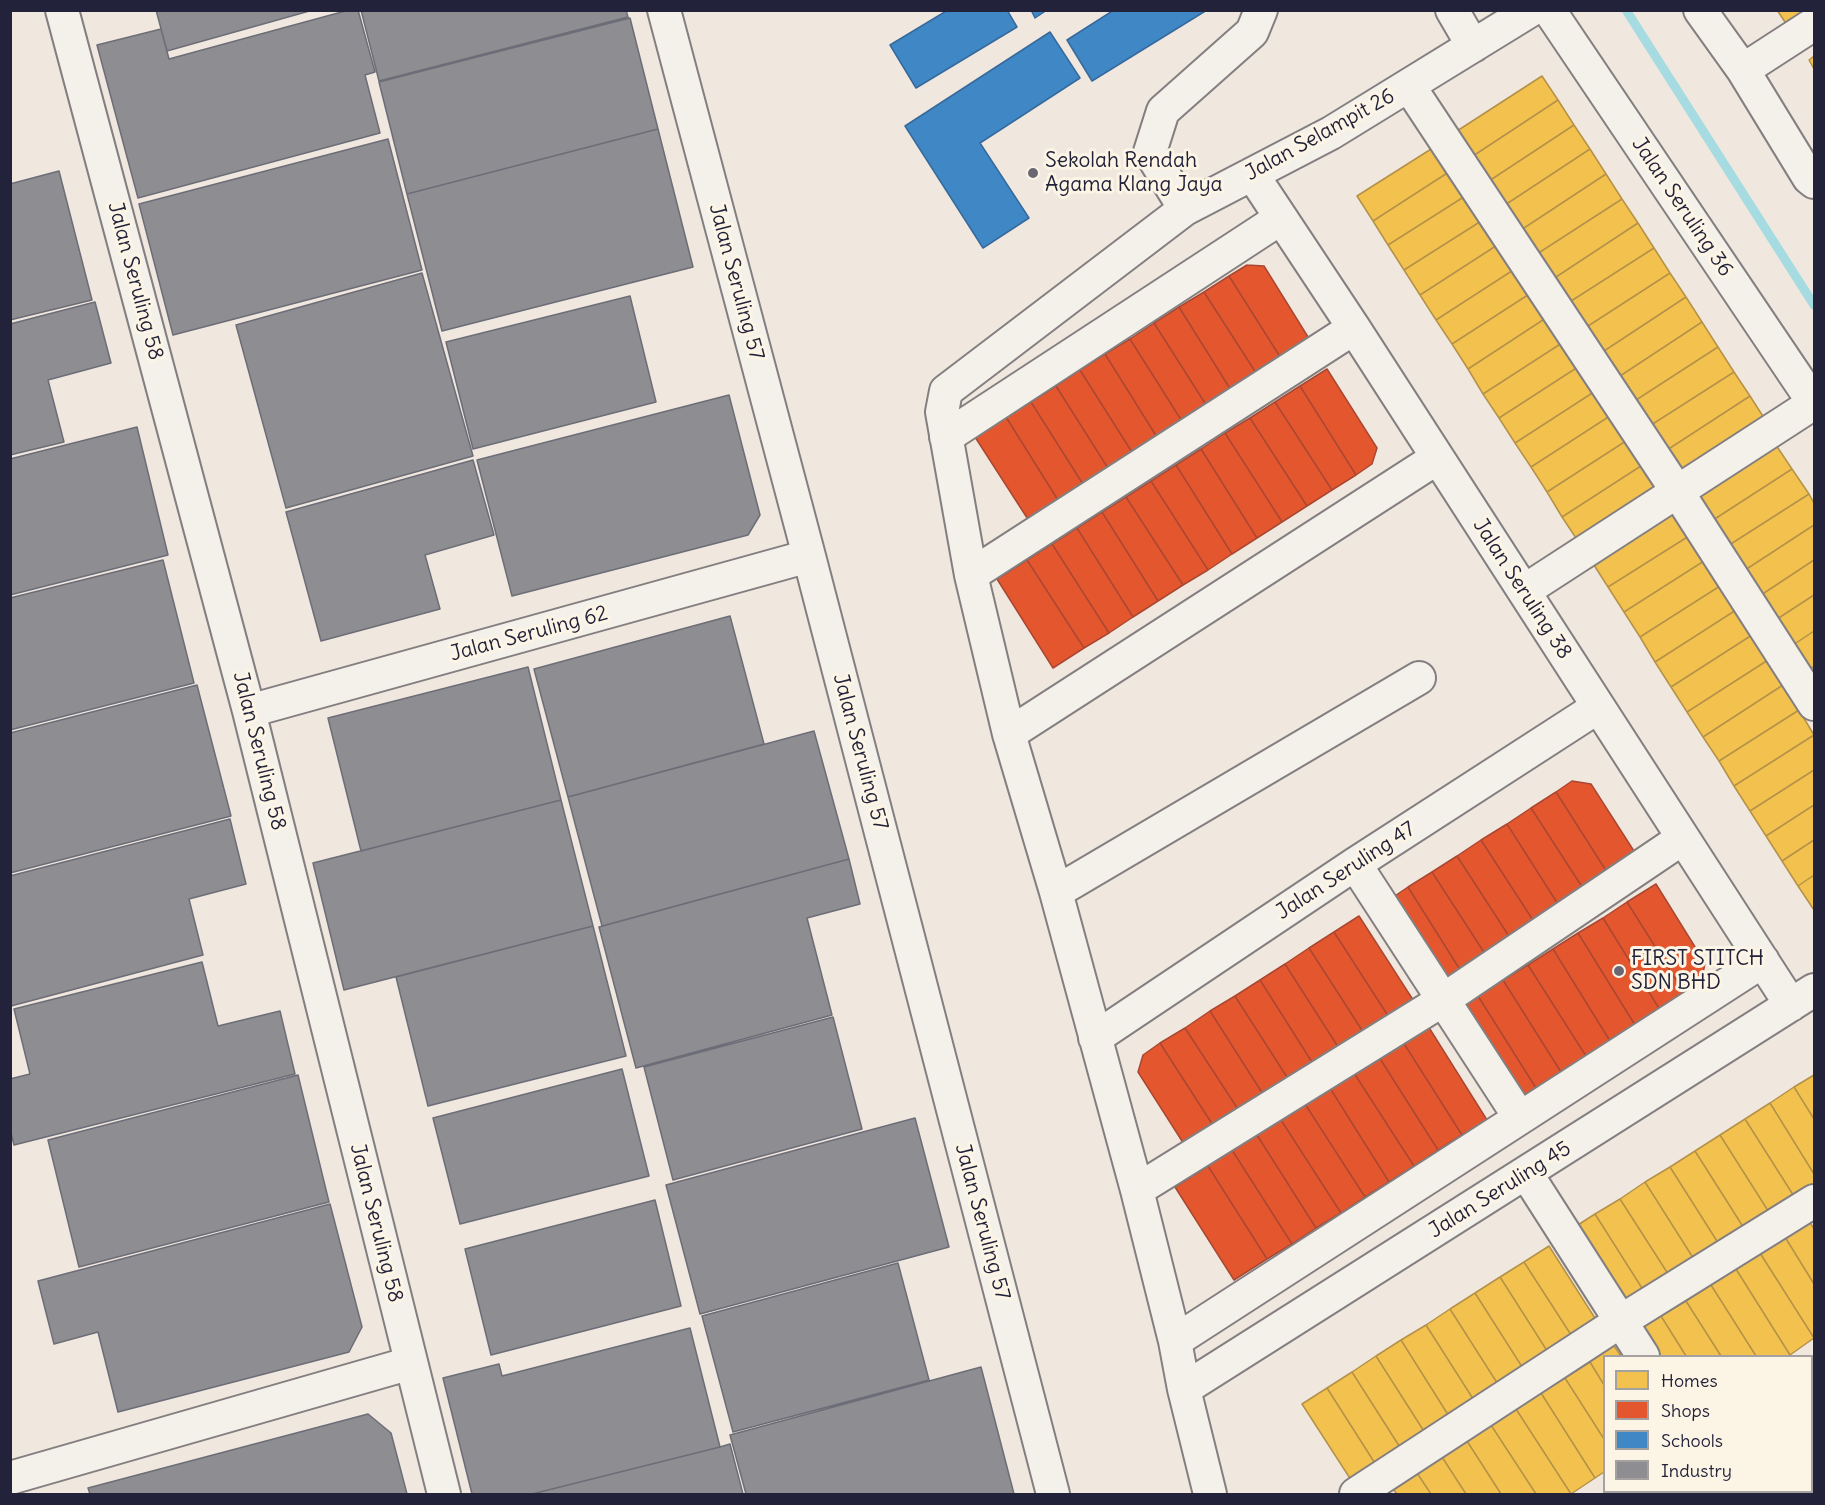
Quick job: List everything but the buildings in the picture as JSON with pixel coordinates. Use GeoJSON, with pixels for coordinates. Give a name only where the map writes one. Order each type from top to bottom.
{"type":"FeatureCollection","features":[{"type":"Feature","properties":{"kind":"street","name":"Jalan Seruling 58"},"geometry":{"type":"LineString","coordinates":[[62,10],[249,711],[444,1494]]}},
{"type":"Feature","properties":{"kind":"street","name":"Jalan Seruling 57"},"geometry":{"type":"LineString","coordinates":[[664,10],[809,556],[1053,1494]]}},
{"type":"Feature","properties":{"kind":"street"},"geometry":{"type":"LineString","coordinates":[[1185,209],[1150,152],[1163,111],[1252,32],[1261,10]]}},
{"type":"Feature","properties":{"kind":"street"},"geometry":{"type":"LineString","coordinates":[[1452,10],[1473,46]]}},
{"type":"Feature","properties":{"kind":"street","name":"Jalan Selampit 26"},"geometry":{"type":"LineString","coordinates":[[946,437],[942,412],[946,391],[1185,209],[1331,133],[1532,10]]}},
{"type":"Feature","properties":{"kind":"street","name":"Jalan Seruling 36"},"geometry":{"type":"LineString","coordinates":[[1549,10],[1815,403]]}},
{"type":"Feature","properties":{"kind":"street"},"geometry":{"type":"LineString","coordinates":[[1701,10],[1743,69],[1809,178],[1815,182]]}},
{"type":"Feature","properties":{"kind":"street"},"geometry":{"type":"LineString","coordinates":[[1743,69],[1815,24]]}},
{"type":"Feature","properties":{"kind":"street"},"geometry":{"type":"LineString","coordinates":[[1409,86],[1815,704]]}},
{"type":"Feature","properties":{"kind":"street","name":"Jalan Seruling 38"},"geometry":{"type":"LineString","coordinates":[[1252,174],[1763,961],[1803,998]]}},
{"type":"Feature","properties":{"kind":"street"},"geometry":{"type":"LineString","coordinates":[[1210,1494],[1137,1190],[1056,892],[1009,734],[972,575],[946,437],[1281,218]]}},
{"type":"Feature","properties":{"kind":"street"},"geometry":{"type":"LineString","coordinates":[[972,575],[1354,328]]}},
{"type":"Feature","properties":{"kind":"street"},"geometry":{"type":"LineString","coordinates":[[1524,591],[1815,403]]}},
{"type":"Feature","properties":{"kind":"street"},"geometry":{"type":"LineString","coordinates":[[1009,734],[1437,458]]}},
{"type":"Feature","properties":{"kind":"street","name":"Jalan Seruling 62"},"geometry":{"type":"LineString","coordinates":[[249,711],[809,556]]}},
{"type":"Feature","properties":{"kind":"street"},"geometry":{"type":"LineString","coordinates":[[1056,892],[1419,678]]}},
{"type":"Feature","properties":{"kind":"street","name":"Jalan Seruling 47"},"geometry":{"type":"LineString","coordinates":[[1095,1038],[1355,864],[1598,707]]}},
{"type":"Feature","properties":{"kind":"street"},"geometry":{"type":"LineString","coordinates":[[1137,1190],[1443,1000],[1683,838]]}},
{"type":"Feature","properties":{"kind":"street"},"geometry":{"type":"LineString","coordinates":[[1355,864],[1520,1118]]}},
{"type":"Feature","properties":{"kind":"street"},"geometry":{"type":"LineString","coordinates":[[1175,1341],[1763,961]]}},
{"type":"Feature","properties":{"kind":"street","name":"Jalan Seruling 45"},"geometry":{"type":"LineString","coordinates":[[1184,1389],[1803,998]]}},
{"type":"Feature","properties":{"kind":"street"},"geometry":{"type":"LineString","coordinates":[[1526,1173],[1642,1355]]}},
{"type":"Feature","properties":{"kind":"street"},"geometry":{"type":"LineString","coordinates":[[1356,1494],[1621,1322],[1815,1201]]}},
{"type":"Feature","properties":{"kind":"street"},"geometry":{"type":"LineString","coordinates":[[10,1478],[411,1363]]}},
{"type":"Feature","properties":{"kind":"waterway"},"geometry":{"type":"LineString","coordinates":[[1626,10],[1814,305]]}},
{"type":"Feature","properties":{"kind":"place","name":"Sekolah Rendah Agama Klang Jaya"},"geometry":{"type":"Point","coordinates":[1033,173]}},
{"type":"Feature","properties":{"kind":"place","name":"FIRST STITCH SDN BHD"},"geometry":{"type":"Point","coordinates":[1619,971]}}]}
